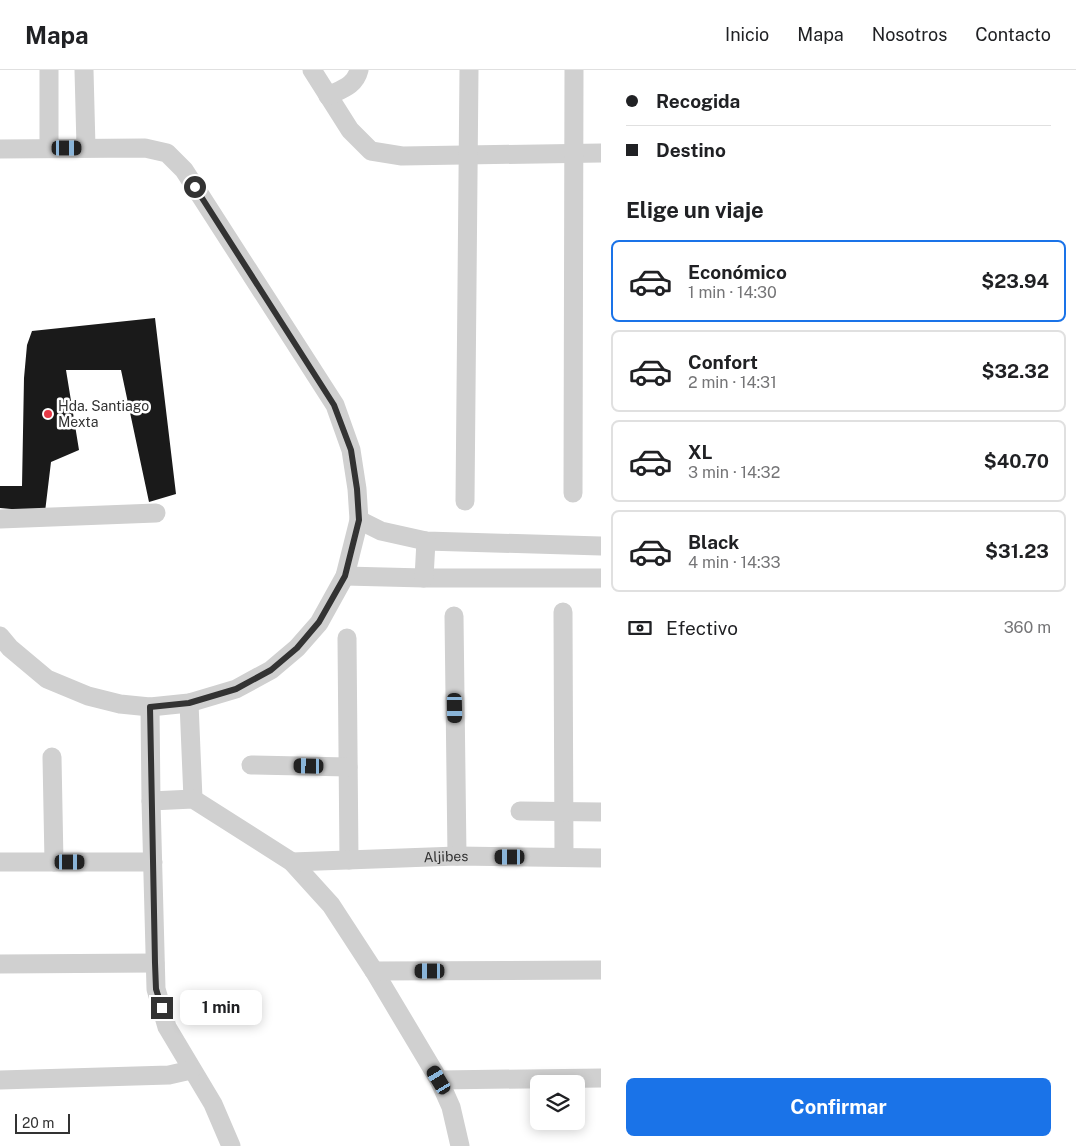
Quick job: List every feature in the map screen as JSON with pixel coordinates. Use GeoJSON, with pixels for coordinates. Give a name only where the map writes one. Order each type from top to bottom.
{"type":"FeatureCollection","features":[{"type":"Feature","properties":{"kind":"street"},"geometry":{"type":"LineString","coordinates":[[49,70],[49,148]]}},
{"type":"Feature","properties":{"kind":"street"},"geometry":{"type":"LineString","coordinates":[[84,70],[86,147]]}},
{"type":"Feature","properties":{"kind":"street"},"geometry":{"type":"LineString","coordinates":[[312,70],[350,130],[371,150],[402,156],[601,153]]}},
{"type":"Feature","properties":{"kind":"street"},"geometry":{"type":"LineString","coordinates":[[328,96],[350,85],[357,78],[360,70]]}},
{"type":"Feature","properties":{"kind":"street"},"geometry":{"type":"LineString","coordinates":[[465,501],[469,70]]}},
{"type":"Feature","properties":{"kind":"street"},"geometry":{"type":"LineString","coordinates":[[573,493],[574,70]]}},
{"type":"Feature","properties":{"kind":"street"},"geometry":{"type":"LineString","coordinates":[[0,149],[145,148],[167,153],[184,170],[334,405],[351,450],[357,489],[359,520],[345,576],[319,622],[297,648],[271,670],[236,689],[189,703],[150,707],[120,704],[88,696],[47,679],[10,648],[0,636]]}},
{"type":"Feature","properties":{"kind":"street"},"geometry":{"type":"LineString","coordinates":[[0,519],[156,513]]}},
{"type":"Feature","properties":{"kind":"street"},"geometry":{"type":"LineString","coordinates":[[359,520],[381,531],[426,541],[601,546]]}},
{"type":"Feature","properties":{"kind":"street"},"geometry":{"type":"LineString","coordinates":[[424,578],[426,541]]}},
{"type":"Feature","properties":{"kind":"street"},"geometry":{"type":"LineString","coordinates":[[345,576],[601,578]]}},
{"type":"Feature","properties":{"kind":"street"},"geometry":{"type":"LineString","coordinates":[[563,612],[564,858]]}},
{"type":"Feature","properties":{"kind":"street"},"geometry":{"type":"LineString","coordinates":[[454,616],[457,856]]}},
{"type":"Feature","properties":{"kind":"street"},"geometry":{"type":"LineString","coordinates":[[346,638],[349,860]]}},
{"type":"Feature","properties":{"kind":"street"},"geometry":{"type":"LineString","coordinates":[[189,703],[193,799]]}},
{"type":"Feature","properties":{"kind":"street"},"geometry":{"type":"LineString","coordinates":[[150,707],[156,989],[167,1027],[213,1104],[231,1146]]}},
{"type":"Feature","properties":{"kind":"street"},"geometry":{"type":"LineString","coordinates":[[52,757],[54,862]]}},
{"type":"Feature","properties":{"kind":"street"},"geometry":{"type":"LineString","coordinates":[[251,766],[348,766]]}},
{"type":"Feature","properties":{"kind":"street"},"geometry":{"type":"LineString","coordinates":[[151,801],[193,799],[292,862],[331,905],[374,971],[439,1080],[451,1107],[460,1146]]}},
{"type":"Feature","properties":{"kind":"street"},"geometry":{"type":"LineString","coordinates":[[520,811],[601,812]]}},
{"type":"Feature","properties":{"kind":"street","name":"Aljibes"},"geometry":{"type":"LineString","coordinates":[[292,862],[457,856],[601,858]]}},
{"type":"Feature","properties":{"kind":"street"},"geometry":{"type":"LineString","coordinates":[[0,862],[153,862]]}},
{"type":"Feature","properties":{"kind":"street"},"geometry":{"type":"LineString","coordinates":[[0,964],[155,963]]}},
{"type":"Feature","properties":{"kind":"street"},"geometry":{"type":"LineString","coordinates":[[374,971],[601,970]]}},
{"type":"Feature","properties":{"kind":"street"},"geometry":{"type":"LineString","coordinates":[[0,1080],[169,1075],[191,1070]]}},
{"type":"Feature","properties":{"kind":"street"},"geometry":{"type":"LineString","coordinates":[[439,1080],[601,1078]]}},
{"type":"Feature","properties":{"kind":"building","name":"Hda. Santiago Mexta"},"geometry":{"type":"Polygon","coordinates":[[[155,318],[176,494],[149,502],[121,370],[66,370],[79,450],[51,462],[45,512],[0,508],[0,486],[22,486],[24,378],[27,345],[32,331],[155,318]]]}},
{"type":"Feature","properties":{"kind":"place","name":"Hda. Santiago Mexta"},"geometry":{"type":"Point","coordinates":[48,414]}},
{"type":"Feature","properties":{"kind":"route"},"geometry":{"type":"LineString","coordinates":[[162,1008],[156,989],[150,707],[189,703],[236,689],[271,670],[297,648],[319,622],[345,576],[359,520],[357,489],[351,450],[334,405],[195,187]]}}]}
